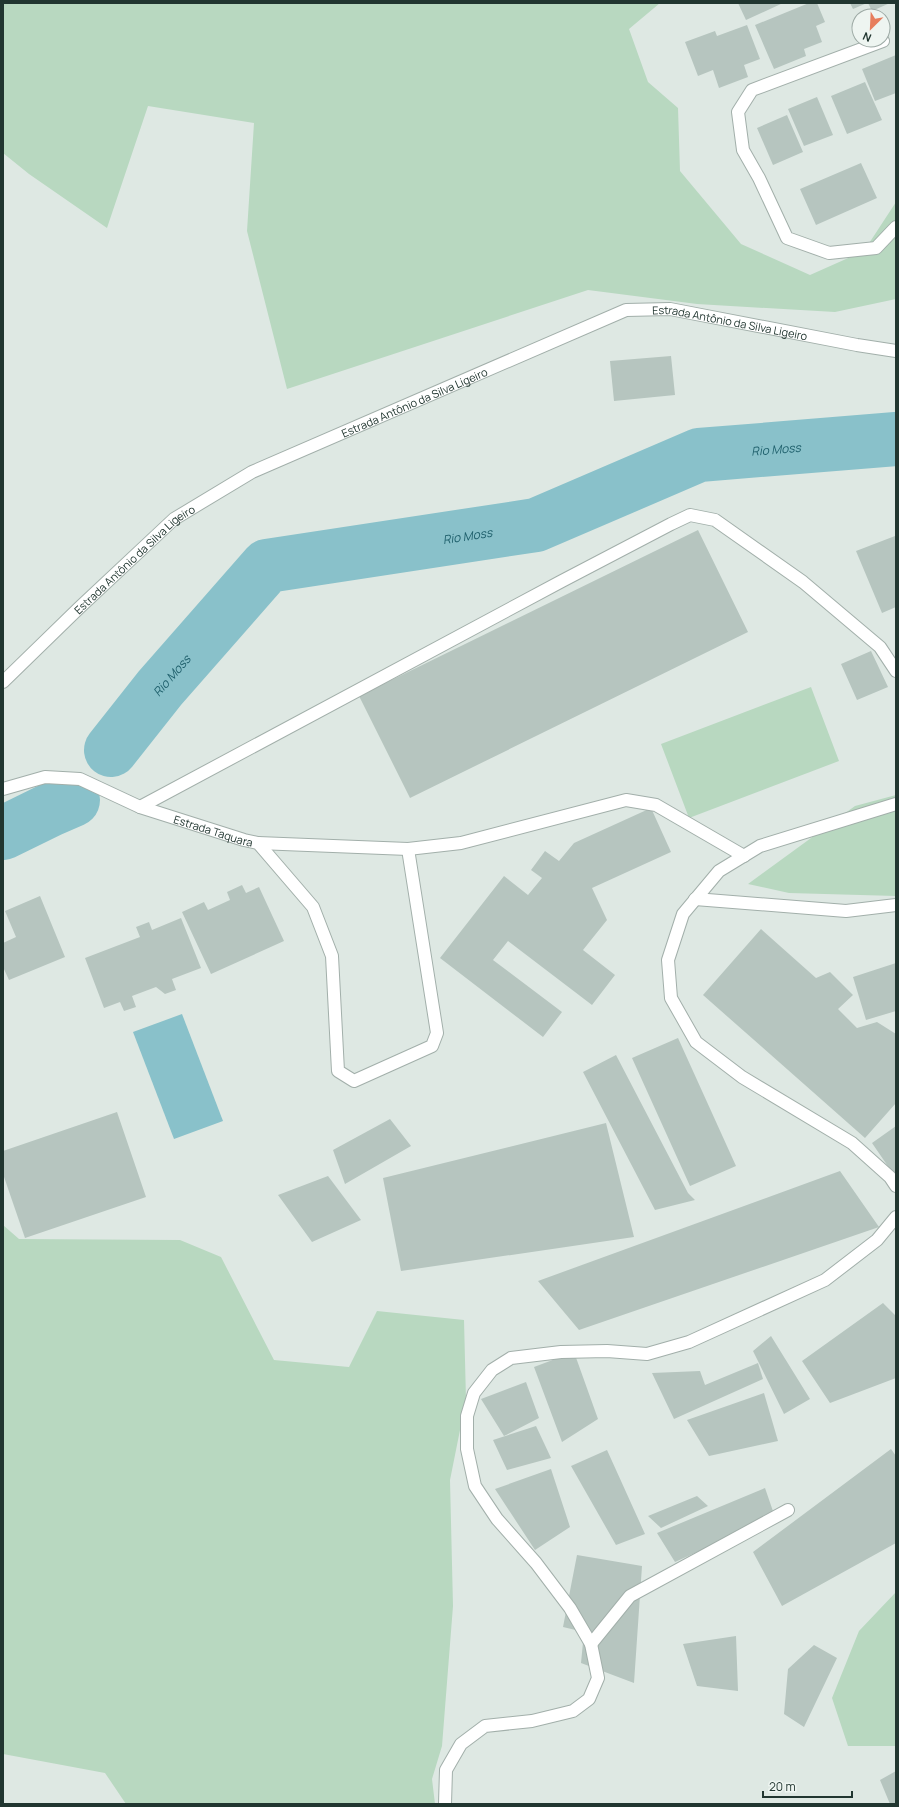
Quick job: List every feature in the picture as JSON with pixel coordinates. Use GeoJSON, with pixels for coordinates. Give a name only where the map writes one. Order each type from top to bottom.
{"type":"FeatureCollection","features":[{"type":"Feature","properties":{"kind":"street"},"geometry":{"type":"LineString","coordinates":[[864,48],[752,90],[738,112],[743,150],[759,178],[788,238],[829,253],[876,248],[896,227]]}},
{"type":"Feature","properties":{"kind":"street","name":"Estrada Antônio da Silva Ligeiro"},"geometry":{"type":"LineString","coordinates":[[3,682],[174,519],[252,472],[626,310],[670,309],[857,345],[896,351]]}},
{"type":"Feature","properties":{"kind":"street"},"geometry":{"type":"LineString","coordinates":[[140,807],[555,585],[690,515],[715,520],[802,582],[880,647],[896,671]]}},
{"type":"Feature","properties":{"kind":"street","name":"Estrada Taquara"},"geometry":{"type":"LineString","coordinates":[[3,789],[45,777],[80,779],[140,807],[244,840],[258,843],[313,908],[332,956],[338,1071],[354,1081],[432,1046],[438,1033],[408,849]]}},
{"type":"Feature","properties":{"kind":"street"},"geometry":{"type":"LineString","coordinates":[[258,843],[408,849],[462,843],[626,800],[656,805],[744,856]]}},
{"type":"Feature","properties":{"kind":"street"},"geometry":{"type":"LineString","coordinates":[[896,804],[760,846],[719,871],[682,914],[668,960],[671,998],[696,1042],[742,1077],[852,1143],[890,1177],[896,1186]]}},
{"type":"Feature","properties":{"kind":"street"},"geometry":{"type":"LineString","coordinates":[[695,899],[846,911],[896,905]]}},
{"type":"Feature","properties":{"kind":"street"},"geometry":{"type":"LineString","coordinates":[[445,1804],[446,1770],[462,1744],[485,1726],[532,1721],[573,1711],[589,1699],[598,1678],[591,1644],[570,1608],[536,1563],[497,1519],[475,1486],[467,1449],[467,1416],[474,1393],[492,1370],[511,1358],[561,1352],[607,1351],[647,1354],[689,1342],[825,1280],[877,1240],[896,1217]]}},
{"type":"Feature","properties":{"kind":"street"},"geometry":{"type":"LineString","coordinates":[[591,1644],[630,1596],[788,1510]]}},
{"type":"Feature","properties":{"kind":"green space"},"geometry":{"type":"Polygon","coordinates":[[[3,3],[660,3],[629,29],[648,82],[678,108],[680,171],[741,244],[810,275],[864,251],[896,202],[896,299],[835,312],[697,304],[588,290],[287,389],[247,231],[254,123],[148,106],[107,228],[29,174],[3,153],[3,3]]]}},
{"type":"Feature","properties":{"kind":"green space"},"geometry":{"type":"Polygon","coordinates":[[[811,687],[839,761],[689,818],[661,744],[811,687]]]}},
{"type":"Feature","properties":{"kind":"green space"},"geometry":{"type":"Polygon","coordinates":[[[896,795],[896,896],[789,893],[748,884],[855,806],[896,795]]]}},
{"type":"Feature","properties":{"kind":"green space"},"geometry":{"type":"Polygon","coordinates":[[[3,1225],[19,1239],[180,1240],[221,1257],[274,1360],[349,1367],[377,1311],[464,1320],[466,1400],[450,1480],[453,1606],[442,1746],[432,1779],[435,1804],[126,1804],[105,1773],[3,1754],[3,1225]]]}},
{"type":"Feature","properties":{"kind":"green space"},"geometry":{"type":"Polygon","coordinates":[[[896,1592],[896,1746],[848,1746],[832,1698],[859,1631],[896,1592]]]}},
{"type":"Feature","properties":{"kind":"water"},"geometry":{"type":"Polygon","coordinates":[[[182,1014],[223,1121],[174,1139],[133,1032],[182,1014]]]}},
{"type":"Feature","properties":{"kind":"building"},"geometry":{"type":"Polygon","coordinates":[[[738,3],[783,3],[746,20],[738,3]]]}},
{"type":"Feature","properties":{"kind":"building"},"geometry":{"type":"Polygon","coordinates":[[[809,3],[817,3],[825,22],[816,26],[822,42],[804,49],[806,56],[774,69],[755,25],[809,3]]]}},
{"type":"Feature","properties":{"kind":"building"},"geometry":{"type":"Polygon","coordinates":[[[850,3],[867,3],[855,8],[852,8],[850,3]]]}},
{"type":"Feature","properties":{"kind":"building"},"geometry":{"type":"Polygon","coordinates":[[[868,3],[890,3],[879,8],[870,8],[868,3]]]}},
{"type":"Feature","properties":{"kind":"building"},"geometry":{"type":"Polygon","coordinates":[[[747,25],[760,59],[744,65],[748,77],[719,88],[713,70],[698,76],[685,42],[715,31],[717,36],[747,25]]]}},
{"type":"Feature","properties":{"kind":"building"},"geometry":{"type":"Polygon","coordinates":[[[896,55],[896,93],[875,101],[862,69],[896,55]]]}},
{"type":"Feature","properties":{"kind":"building"},"geometry":{"type":"Polygon","coordinates":[[[865,82],[882,120],[847,134],[831,96],[865,82]]]}},
{"type":"Feature","properties":{"kind":"building"},"geometry":{"type":"Polygon","coordinates":[[[817,97],[833,135],[804,146],[788,109],[817,97]]]}},
{"type":"Feature","properties":{"kind":"building"},"geometry":{"type":"Polygon","coordinates":[[[787,115],[803,152],[773,165],[757,128],[787,115]]]}},
{"type":"Feature","properties":{"kind":"building"},"geometry":{"type":"Polygon","coordinates":[[[861,163],[877,198],[816,225],[800,189],[861,163]]]}},
{"type":"Feature","properties":{"kind":"building"},"geometry":{"type":"Polygon","coordinates":[[[671,356],[675,395],[614,401],[610,361],[671,356]]]}},
{"type":"Feature","properties":{"kind":"building"},"geometry":{"type":"Polygon","coordinates":[[[698,530],[748,632],[410,798],[359,696],[698,530]]]}},
{"type":"Feature","properties":{"kind":"building"},"geometry":{"type":"Polygon","coordinates":[[[895,536],[896,607],[882,613],[856,551],[895,536]]]}},
{"type":"Feature","properties":{"kind":"building"},"geometry":{"type":"Polygon","coordinates":[[[871,651],[888,687],[857,700],[841,664],[871,651]]]}},
{"type":"Feature","properties":{"kind":"building"},"geometry":{"type":"Polygon","coordinates":[[[651,808],[671,852],[592,888],[607,920],[583,950],[615,975],[592,1005],[508,941],[493,960],[562,1012],[543,1037],[440,958],[504,876],[528,895],[542,878],[531,870],[545,851],[559,861],[574,843],[651,808]]]}},
{"type":"Feature","properties":{"kind":"building"},"geometry":{"type":"Polygon","coordinates":[[[242,885],[246,893],[259,887],[284,941],[211,974],[182,912],[204,902],[208,910],[230,900],[227,892],[242,885]]]}},
{"type":"Feature","properties":{"kind":"building"},"geometry":{"type":"Polygon","coordinates":[[[40,896],[65,957],[9,980],[3,967],[3,943],[16,937],[5,911],[40,896]]]}},
{"type":"Feature","properties":{"kind":"building"},"geometry":{"type":"Polygon","coordinates":[[[181,918],[201,968],[172,979],[176,990],[165,994],[156,987],[132,996],[136,1007],[124,1011],[120,1002],[104,1008],[85,958],[140,937],[136,927],[149,922],[152,930],[181,918]]]}},
{"type":"Feature","properties":{"kind":"building"},"geometry":{"type":"Polygon","coordinates":[[[761,929],[816,978],[830,972],[853,995],[838,1009],[857,1028],[877,1022],[896,1034],[896,1103],[865,1138],[703,995],[761,929]]]}},
{"type":"Feature","properties":{"kind":"building"},"geometry":{"type":"Polygon","coordinates":[[[896,963],[896,1011],[866,1020],[853,977],[896,963]]]}},
{"type":"Feature","properties":{"kind":"building"},"geometry":{"type":"Polygon","coordinates":[[[678,1038],[736,1166],[690,1186],[632,1058],[678,1038]]]}},
{"type":"Feature","properties":{"kind":"building"},"geometry":{"type":"Polygon","coordinates":[[[616,1055],[688,1193],[695,1200],[655,1210],[583,1072],[616,1055]]]}},
{"type":"Feature","properties":{"kind":"building"},"geometry":{"type":"Polygon","coordinates":[[[117,1112],[146,1197],[25,1238],[3,1174],[3,1151],[117,1112]]]}},
{"type":"Feature","properties":{"kind":"building"},"geometry":{"type":"Polygon","coordinates":[[[390,1119],[411,1146],[345,1184],[333,1150],[390,1119]]]}},
{"type":"Feature","properties":{"kind":"building"},"geometry":{"type":"Polygon","coordinates":[[[606,1123],[634,1237],[401,1271],[383,1178],[606,1123]]]}},
{"type":"Feature","properties":{"kind":"building"},"geometry":{"type":"Polygon","coordinates":[[[896,1126],[896,1178],[872,1143],[896,1126]]]}},
{"type":"Feature","properties":{"kind":"building"},"geometry":{"type":"Polygon","coordinates":[[[840,1171],[879,1227],[579,1330],[538,1281],[840,1171]]]}},
{"type":"Feature","properties":{"kind":"building"},"geometry":{"type":"Polygon","coordinates":[[[328,1176],[361,1220],[312,1242],[278,1195],[328,1176]]]}},
{"type":"Feature","properties":{"kind":"building"},"geometry":{"type":"Polygon","coordinates":[[[883,1303],[896,1316],[896,1378],[830,1403],[802,1361],[883,1303]]]}},
{"type":"Feature","properties":{"kind":"building"},"geometry":{"type":"Polygon","coordinates":[[[771,1336],[810,1399],[784,1414],[753,1351],[771,1336]]]}},
{"type":"Feature","properties":{"kind":"building"},"geometry":{"type":"Polygon","coordinates":[[[574,1352],[598,1419],[562,1442],[534,1367],[574,1352]]]}},
{"type":"Feature","properties":{"kind":"building"},"geometry":{"type":"Polygon","coordinates":[[[758,1363],[763,1379],[674,1419],[652,1373],[700,1371],[705,1385],[758,1363]]]}},
{"type":"Feature","properties":{"kind":"building"},"geometry":{"type":"Polygon","coordinates":[[[526,1382],[539,1418],[504,1436],[481,1399],[526,1382]]]}},
{"type":"Feature","properties":{"kind":"building"},"geometry":{"type":"Polygon","coordinates":[[[764,1393],[778,1441],[709,1456],[687,1420],[764,1393]]]}},
{"type":"Feature","properties":{"kind":"building"},"geometry":{"type":"Polygon","coordinates":[[[536,1426],[551,1458],[507,1470],[493,1440],[536,1426]]]}},
{"type":"Feature","properties":{"kind":"building"},"geometry":{"type":"Polygon","coordinates":[[[891,1449],[896,1456],[896,1543],[782,1606],[753,1552],[891,1449]]]}},
{"type":"Feature","properties":{"kind":"building"},"geometry":{"type":"Polygon","coordinates":[[[607,1450],[645,1534],[616,1545],[571,1466],[607,1450]]]}},
{"type":"Feature","properties":{"kind":"building"},"geometry":{"type":"Polygon","coordinates":[[[551,1469],[570,1527],[535,1550],[495,1489],[551,1469]]]}},
{"type":"Feature","properties":{"kind":"building"},"geometry":{"type":"Polygon","coordinates":[[[765,1488],[775,1517],[675,1562],[657,1533],[765,1488]]]}},
{"type":"Feature","properties":{"kind":"building"},"geometry":{"type":"Polygon","coordinates":[[[697,1496],[708,1506],[661,1528],[648,1516],[697,1496]]]}},
{"type":"Feature","properties":{"kind":"building"},"geometry":{"type":"Polygon","coordinates":[[[577,1555],[642,1566],[634,1683],[581,1663],[584,1632],[563,1627],[577,1555]]]}},
{"type":"Feature","properties":{"kind":"building"},"geometry":{"type":"Polygon","coordinates":[[[736,1636],[738,1691],[697,1686],[683,1644],[736,1636]]]}},
{"type":"Feature","properties":{"kind":"building"},"geometry":{"type":"Polygon","coordinates":[[[814,1645],[837,1658],[804,1727],[784,1714],[788,1669],[814,1645]]]}},
{"type":"Feature","properties":{"kind":"building"},"geometry":{"type":"Polygon","coordinates":[[[896,1771],[896,1804],[890,1804],[880,1780],[896,1771]]]}},
{"type":"Feature","properties":{"kind":"waterway","name":"Rio Moss"},"geometry":{"type":"LineString","coordinates":[[111,750],[160,688],[267,566],[536,525],[699,455],[896,439]]}},
{"type":"Feature","properties":{"kind":"waterway","name":"Rio Moss"},"geometry":{"type":"LineString","coordinates":[[3,833],[73,800]]}}]}
